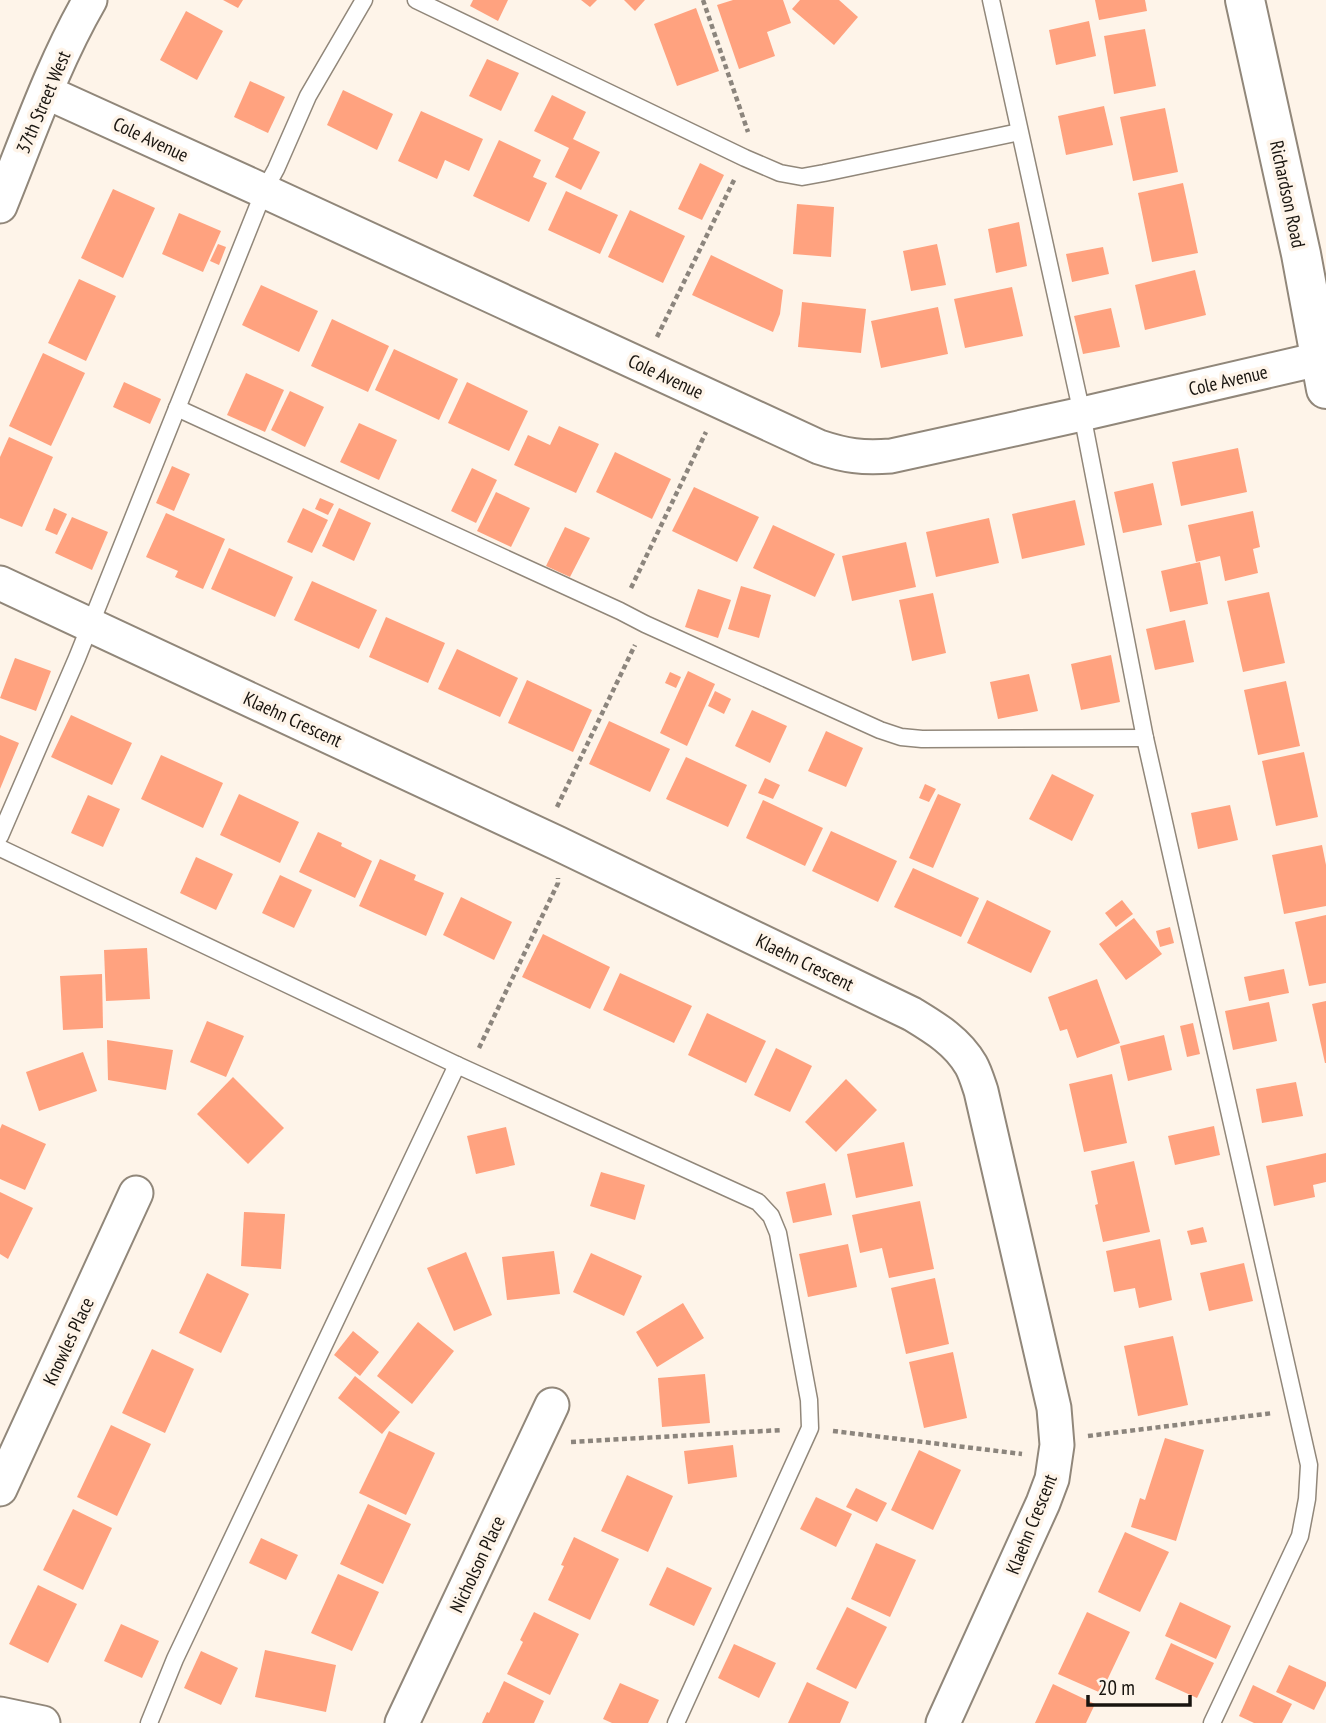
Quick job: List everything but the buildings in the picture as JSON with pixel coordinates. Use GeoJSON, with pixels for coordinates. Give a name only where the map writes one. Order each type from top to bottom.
{"type":"FeatureCollection","features":[{"type":"Feature","properties":{"kind":"street","name":"37th Street West"},"geometry":{"type":"LineString","coordinates":[[0,206],[46,92],[90,0]]}},
{"type":"Feature","properties":{"kind":"street","name":"Richardson Road"},"geometry":{"type":"LineString","coordinates":[[1245,0],[1301,254],[1323,374]]}},
{"type":"Feature","properties":{"kind":"street","name":"Cole Avenue"},"geometry":{"type":"LineString","coordinates":[[46,92],[819,447],[843,455],[866,458],[891,456],[1082,414],[1323,374]]}},
{"type":"Feature","properties":{"kind":"street","name":"Klaehn Crescent"},"geometry":{"type":"LineString","coordinates":[[0,583],[557,843],[912,1014],[937,1029],[957,1046],[972,1066],[981,1091],[1054,1408],[1057,1445],[1052,1479],[1043,1503],[943,1723]]}},
{"type":"Feature","properties":{"kind":"street","name":"Knowles Place"},"geometry":{"type":"LineString","coordinates":[[0,1489],[136,1193]]}},
{"type":"Feature","properties":{"kind":"street","name":"Nicholson Place"},"geometry":{"type":"LineString","coordinates":[[402,1723],[552,1405]]}},
{"type":"Feature","properties":{"kind":"street"},"geometry":{"type":"LineString","coordinates":[[0,1714],[43,1723]]}},
{"type":"Feature","properties":{"kind":"lane"},"geometry":{"type":"LineString","coordinates":[[0,836],[90,624],[264,191],[308,96],[364,0]]}},
{"type":"Feature","properties":{"kind":"lane"},"geometry":{"type":"LineString","coordinates":[[416,0],[780,173],[802,177],[1019,132]]}},
{"type":"Feature","properties":{"kind":"lane"},"geometry":{"type":"LineString","coordinates":[[991,0],[1082,414],[1145,738],[1309,1465],[1307,1499],[1300,1536],[1212,1723]]}},
{"type":"Feature","properties":{"kind":"lane"},"geometry":{"type":"LineString","coordinates":[[177,408],[880,730],[901,737],[922,739],[1145,738]]}},
{"type":"Feature","properties":{"kind":"lane"},"geometry":{"type":"LineString","coordinates":[[0,848],[463,1068],[758,1202],[771,1216],[778,1233],[809,1400],[810,1428],[676,1723]]}},
{"type":"Feature","properties":{"kind":"lane"},"geometry":{"type":"LineString","coordinates":[[149,1723],[175,1660],[463,1068]]}},
{"type":"Feature","properties":{"kind":"path"},"geometry":{"type":"LineString","coordinates":[[654,342],[752,145],[703,0]]}},
{"type":"Feature","properties":{"kind":"path"},"geometry":{"type":"LineString","coordinates":[[620,611],[708,428],[692,388]]}},
{"type":"Feature","properties":{"kind":"path"},"geometry":{"type":"LineString","coordinates":[[463,1068],[558,883],[554,813],[645,624]]}},
{"type":"Feature","properties":{"kind":"path"},"geometry":{"type":"LineString","coordinates":[[1057,1445],[1089,1435],[1297,1410]]}}]}
